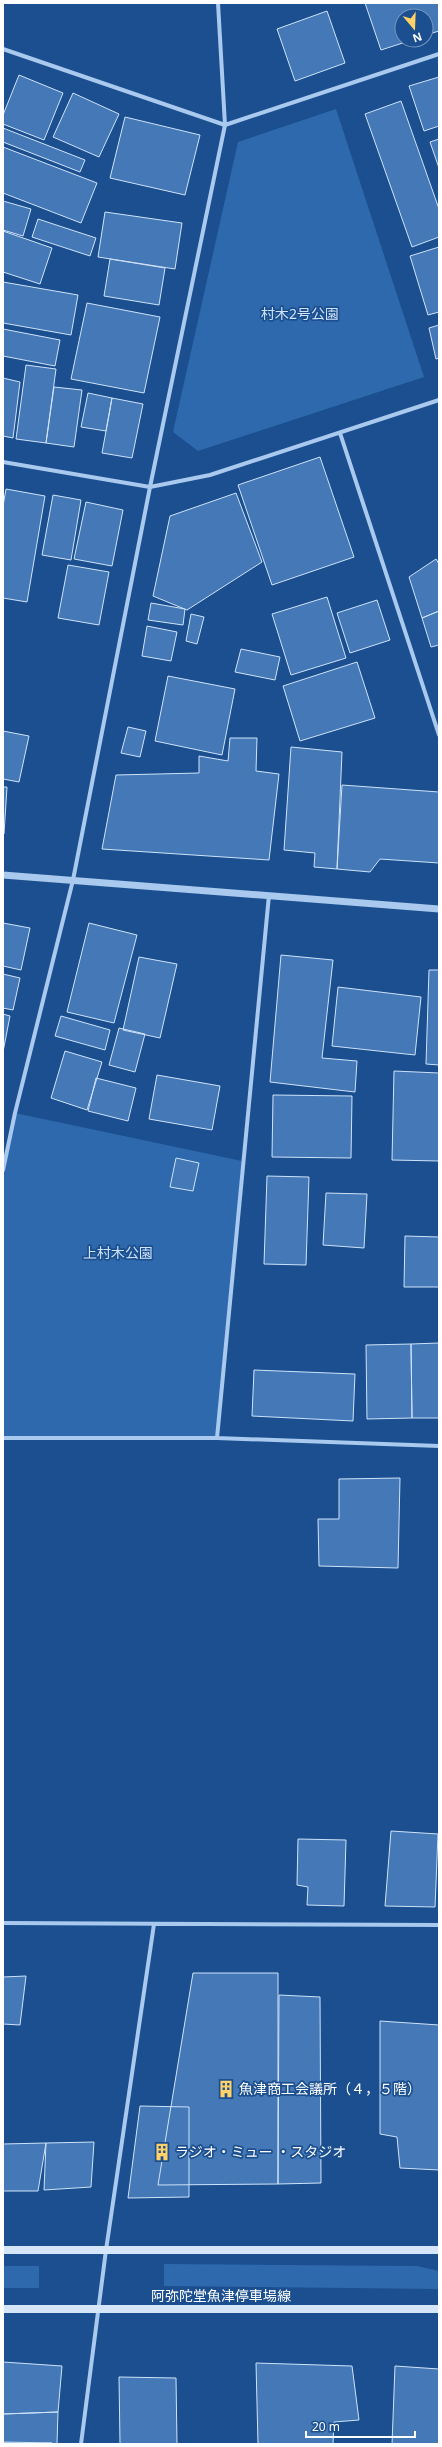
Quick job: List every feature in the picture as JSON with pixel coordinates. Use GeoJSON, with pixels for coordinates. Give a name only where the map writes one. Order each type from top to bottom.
{"type":"FeatureCollection","features":[{"type":"Feature","properties":{"kind":"main road"},"geometry":{"type":"LineString","coordinates":[[3,2250],[439,2250]]}},
{"type":"Feature","properties":{"kind":"main road","name":"阿弥陀堂魚津停車場線"},"geometry":{"type":"LineString","coordinates":[[3,2309],[439,2310]]}},
{"type":"Feature","properties":{"kind":"street"},"geometry":{"type":"LineString","coordinates":[[3,1170],[15,1113],[73,880],[150,487],[225,125],[218,3]]}},
{"type":"Feature","properties":{"kind":"street"},"geometry":{"type":"LineString","coordinates":[[3,49],[225,125],[439,54]]}},
{"type":"Feature","properties":{"kind":"street"},"geometry":{"type":"LineString","coordinates":[[3,462],[150,487],[210,475],[439,400]]}},
{"type":"Feature","properties":{"kind":"street"},"geometry":{"type":"LineString","coordinates":[[340,433],[439,735]]}},
{"type":"Feature","properties":{"kind":"street"},"geometry":{"type":"LineString","coordinates":[[3,875],[439,909]]}},
{"type":"Feature","properties":{"kind":"street"},"geometry":{"type":"LineString","coordinates":[[217,1438],[269,895]]}},
{"type":"Feature","properties":{"kind":"street"},"geometry":{"type":"LineString","coordinates":[[3,1438],[217,1438],[439,1446]]}},
{"type":"Feature","properties":{"kind":"street"},"geometry":{"type":"LineString","coordinates":[[3,1923],[439,1925]]}},
{"type":"Feature","properties":{"kind":"street"},"geometry":{"type":"LineString","coordinates":[[81,2444],[106,2250],[154,1924]]}},
{"type":"Feature","properties":{"kind":"green space","name":"村木2号公園"},"geometry":{"type":"Polygon","coordinates":[[[336,109],[424,377],[198,451],[173,432],[238,142],[336,109]]]}},
{"type":"Feature","properties":{"kind":"green space","name":"上村木公園"},"geometry":{"type":"Polygon","coordinates":[[[15,1113],[242,1161],[217,1438],[3,1438],[3,1170],[15,1113]]]}},
{"type":"Feature","properties":{"kind":"green space"},"geometry":{"type":"Polygon","coordinates":[[[164,2264],[417,2266],[439,2271],[439,2289],[164,2286],[164,2264]]]}},
{"type":"Feature","properties":{"kind":"green space"},"geometry":{"type":"Polygon","coordinates":[[[3,2266],[39,2266],[39,2288],[3,2288],[3,2266]]]}},
{"type":"Feature","properties":{"kind":"building"},"geometry":{"type":"Polygon","coordinates":[[[365,3],[439,3],[439,31],[434,33],[434,8],[394,8],[394,46],[381,50],[365,3]]]}},
{"type":"Feature","properties":{"kind":"building"},"geometry":{"type":"Polygon","coordinates":[[[327,11],[345,63],[295,81],[277,29],[327,11]]]}},
{"type":"Feature","properties":{"kind":"building"},"geometry":{"type":"Polygon","coordinates":[[[19,75],[63,93],[44,140],[3,124],[3,115],[19,75]]]}},
{"type":"Feature","properties":{"kind":"building"},"geometry":{"type":"Polygon","coordinates":[[[439,77],[439,126],[424,131],[409,86],[439,77]]]}},
{"type":"Feature","properties":{"kind":"building"},"geometry":{"type":"Polygon","coordinates":[[[73,93],[119,114],[99,157],[53,137],[73,93]]]}},
{"type":"Feature","properties":{"kind":"building"},"geometry":{"type":"Polygon","coordinates":[[[401,101],[439,209],[439,237],[412,247],[365,114],[401,101]]]}},
{"type":"Feature","properties":{"kind":"building"},"geometry":{"type":"Polygon","coordinates":[[[125,117],[200,135],[185,195],[110,178],[125,117]]]}},
{"type":"Feature","properties":{"kind":"building"},"geometry":{"type":"Polygon","coordinates":[[[3,128],[85,160],[80,172],[3,142],[3,128]]]}},
{"type":"Feature","properties":{"kind":"building"},"geometry":{"type":"Polygon","coordinates":[[[439,139],[439,168],[430,142],[439,139]]]}},
{"type":"Feature","properties":{"kind":"building"},"geometry":{"type":"Polygon","coordinates":[[[3,147],[97,183],[81,223],[3,193],[3,147]]]}},
{"type":"Feature","properties":{"kind":"building"},"geometry":{"type":"Polygon","coordinates":[[[3,201],[31,209],[23,236],[3,230],[3,201]]]}},
{"type":"Feature","properties":{"kind":"building"},"geometry":{"type":"Polygon","coordinates":[[[105,212],[182,223],[175,269],[98,257],[105,212]]]}},
{"type":"Feature","properties":{"kind":"building"},"geometry":{"type":"Polygon","coordinates":[[[38,219],[96,238],[90,256],[32,237],[38,219]]]}},
{"type":"Feature","properties":{"kind":"building"},"geometry":{"type":"Polygon","coordinates":[[[3,231],[52,248],[40,284],[3,272],[3,231]]]}},
{"type":"Feature","properties":{"kind":"building"},"geometry":{"type":"Polygon","coordinates":[[[439,247],[439,312],[428,315],[410,256],[439,247]]]}},
{"type":"Feature","properties":{"kind":"building"},"geometry":{"type":"Polygon","coordinates":[[[110,259],[165,268],[159,305],[104,296],[110,259]]]}},
{"type":"Feature","properties":{"kind":"building"},"geometry":{"type":"Polygon","coordinates":[[[3,282],[78,295],[71,335],[3,323],[3,282]]]}},
{"type":"Feature","properties":{"kind":"building"},"geometry":{"type":"Polygon","coordinates":[[[87,303],[160,317],[144,393],[71,379],[87,303]]]}},
{"type":"Feature","properties":{"kind":"building"},"geometry":{"type":"Polygon","coordinates":[[[439,325],[439,358],[436,359],[429,328],[439,325]]]}},
{"type":"Feature","properties":{"kind":"building"},"geometry":{"type":"Polygon","coordinates":[[[3,329],[60,340],[55,366],[3,356],[3,329]]]}},
{"type":"Feature","properties":{"kind":"building"},"geometry":{"type":"Polygon","coordinates":[[[26,365],[56,369],[46,443],[16,439],[26,365]]]}},
{"type":"Feature","properties":{"kind":"building"},"geometry":{"type":"Polygon","coordinates":[[[3,378],[20,382],[13,438],[3,436],[3,378]]]}},
{"type":"Feature","properties":{"kind":"building"},"geometry":{"type":"Polygon","coordinates":[[[54,387],[82,390],[74,447],[46,443],[54,387]]]}},
{"type":"Feature","properties":{"kind":"building"},"geometry":{"type":"Polygon","coordinates":[[[88,393],[112,398],[106,431],[81,427],[88,393]]]}},
{"type":"Feature","properties":{"kind":"building"},"geometry":{"type":"Polygon","coordinates":[[[112,398],[143,404],[132,458],[102,453],[112,398]]]}},
{"type":"Feature","properties":{"kind":"building"},"geometry":{"type":"Polygon","coordinates":[[[320,457],[354,557],[272,585],[238,485],[320,457]]]}},
{"type":"Feature","properties":{"kind":"building"},"geometry":{"type":"Polygon","coordinates":[[[6,489],[45,496],[27,602],[3,598],[3,506],[6,489]]]}},
{"type":"Feature","properties":{"kind":"building"},"geometry":{"type":"Polygon","coordinates":[[[236,493],[262,562],[187,610],[153,596],[170,516],[236,493]]]}},
{"type":"Feature","properties":{"kind":"building"},"geometry":{"type":"Polygon","coordinates":[[[53,495],[81,500],[71,560],[42,555],[53,495]]]}},
{"type":"Feature","properties":{"kind":"building"},"geometry":{"type":"Polygon","coordinates":[[[86,502],[123,510],[112,566],[74,559],[86,502]]]}},
{"type":"Feature","properties":{"kind":"building"},"geometry":{"type":"Polygon","coordinates":[[[436,559],[439,564],[439,611],[422,618],[409,577],[436,559]]]}},
{"type":"Feature","properties":{"kind":"building"},"geometry":{"type":"Polygon","coordinates":[[[68,565],[109,572],[99,625],[58,618],[68,565]]]}},
{"type":"Feature","properties":{"kind":"building"},"geometry":{"type":"Polygon","coordinates":[[[327,597],[346,658],[291,675],[272,614],[327,597]]]}},
{"type":"Feature","properties":{"kind":"building"},"geometry":{"type":"Polygon","coordinates":[[[377,600],[390,640],[350,653],[337,613],[377,600]]]}},
{"type":"Feature","properties":{"kind":"building"},"geometry":{"type":"Polygon","coordinates":[[[151,603],[185,609],[183,625],[148,620],[151,603]]]}},
{"type":"Feature","properties":{"kind":"building"},"geometry":{"type":"Polygon","coordinates":[[[439,611],[439,645],[431,647],[422,618],[439,611]]]}},
{"type":"Feature","properties":{"kind":"building"},"geometry":{"type":"Polygon","coordinates":[[[191,614],[204,617],[197,644],[186,641],[191,614]]]}},
{"type":"Feature","properties":{"kind":"building"},"geometry":{"type":"Polygon","coordinates":[[[147,626],[177,632],[171,661],[142,656],[147,626]]]}},
{"type":"Feature","properties":{"kind":"building"},"geometry":{"type":"Polygon","coordinates":[[[241,649],[280,657],[275,680],[235,672],[241,649]]]}},
{"type":"Feature","properties":{"kind":"building"},"geometry":{"type":"Polygon","coordinates":[[[357,662],[375,718],[300,741],[283,686],[357,662]]]}},
{"type":"Feature","properties":{"kind":"building"},"geometry":{"type":"Polygon","coordinates":[[[168,676],[235,689],[222,755],[155,741],[168,676]]]}},
{"type":"Feature","properties":{"kind":"building"},"geometry":{"type":"Polygon","coordinates":[[[128,727],[146,731],[140,757],[121,753],[128,727]]]}},
{"type":"Feature","properties":{"kind":"building"},"geometry":{"type":"Polygon","coordinates":[[[3,731],[29,736],[19,782],[3,779],[3,731]]]}},
{"type":"Feature","properties":{"kind":"building"},"geometry":{"type":"Polygon","coordinates":[[[230,738],[257,738],[256,771],[279,774],[269,860],[102,849],[116,775],[199,773],[199,756],[228,761],[230,738]]]}},
{"type":"Feature","properties":{"kind":"building"},"geometry":{"type":"Polygon","coordinates":[[[291,747],[342,752],[337,869],[314,867],[315,853],[284,850],[291,747]]]}},
{"type":"Feature","properties":{"kind":"building"},"geometry":{"type":"Polygon","coordinates":[[[342,785],[439,792],[439,863],[380,859],[370,872],[337,869],[342,785]]]}},
{"type":"Feature","properties":{"kind":"building"},"geometry":{"type":"Polygon","coordinates":[[[3,787],[7,787],[4,834],[3,834],[3,787]]]}},
{"type":"Feature","properties":{"kind":"building"},"geometry":{"type":"Polygon","coordinates":[[[3,923],[30,928],[21,970],[3,966],[3,923]]]}},
{"type":"Feature","properties":{"kind":"building"},"geometry":{"type":"Polygon","coordinates":[[[89,923],[137,935],[114,1023],[67,1012],[89,923]]]}},
{"type":"Feature","properties":{"kind":"building"},"geometry":{"type":"Polygon","coordinates":[[[281,955],[333,960],[322,1058],[357,1061],[355,1092],[270,1082],[281,955]]]}},
{"type":"Feature","properties":{"kind":"building"},"geometry":{"type":"Polygon","coordinates":[[[139,957],[177,964],[160,1038],[123,1030],[139,957]]]}},
{"type":"Feature","properties":{"kind":"building"},"geometry":{"type":"Polygon","coordinates":[[[429,970],[439,970],[439,1065],[426,1064],[429,970]]]}},
{"type":"Feature","properties":{"kind":"building"},"geometry":{"type":"Polygon","coordinates":[[[3,974],[20,978],[13,1010],[3,1008],[3,974]]]}},
{"type":"Feature","properties":{"kind":"building"},"geometry":{"type":"Polygon","coordinates":[[[338,987],[421,997],[415,1055],[332,1046],[338,987]]]}},
{"type":"Feature","properties":{"kind":"building"},"geometry":{"type":"Polygon","coordinates":[[[3,1014],[10,1016],[3,1052],[3,1014]]]}},
{"type":"Feature","properties":{"kind":"building"},"geometry":{"type":"Polygon","coordinates":[[[61,1016],[110,1030],[105,1050],[55,1036],[61,1016]]]}},
{"type":"Feature","properties":{"kind":"building"},"geometry":{"type":"Polygon","coordinates":[[[119,1028],[145,1034],[135,1072],[109,1065],[119,1028]]]}},
{"type":"Feature","properties":{"kind":"building"},"geometry":{"type":"Polygon","coordinates":[[[65,1051],[102,1062],[87,1110],[51,1098],[65,1051]]]}},
{"type":"Feature","properties":{"kind":"building"},"geometry":{"type":"Polygon","coordinates":[[[394,1071],[439,1073],[439,1161],[392,1160],[394,1071]]]}},
{"type":"Feature","properties":{"kind":"building"},"geometry":{"type":"Polygon","coordinates":[[[157,1075],[220,1086],[212,1130],[149,1119],[157,1075]]]}},
{"type":"Feature","properties":{"kind":"building"},"geometry":{"type":"Polygon","coordinates":[[[96,1078],[136,1088],[128,1121],[88,1111],[96,1078]]]}},
{"type":"Feature","properties":{"kind":"building"},"geometry":{"type":"Polygon","coordinates":[[[273,1095],[352,1096],[351,1158],[272,1157],[273,1095]]]}},
{"type":"Feature","properties":{"kind":"building"},"geometry":{"type":"Polygon","coordinates":[[[176,1158],[199,1163],[193,1191],[170,1187],[176,1158]]]}},
{"type":"Feature","properties":{"kind":"building"},"geometry":{"type":"Polygon","coordinates":[[[267,1176],[309,1177],[306,1265],[264,1264],[267,1176]]]}},
{"type":"Feature","properties":{"kind":"building"},"geometry":{"type":"Polygon","coordinates":[[[326,1193],[367,1194],[364,1248],[323,1245],[326,1193]]]}},
{"type":"Feature","properties":{"kind":"building"},"geometry":{"type":"Polygon","coordinates":[[[405,1236],[439,1237],[439,1287],[404,1287],[405,1236]]]}},
{"type":"Feature","properties":{"kind":"building"},"geometry":{"type":"Polygon","coordinates":[[[439,1343],[439,1418],[412,1418],[411,1344],[439,1343]]]}},
{"type":"Feature","properties":{"kind":"building"},"geometry":{"type":"Polygon","coordinates":[[[411,1344],[412,1418],[367,1419],[366,1345],[411,1344]]]}},
{"type":"Feature","properties":{"kind":"building"},"geometry":{"type":"Polygon","coordinates":[[[254,1370],[355,1374],[353,1421],[252,1416],[254,1370]]]}},
{"type":"Feature","properties":{"kind":"building"},"geometry":{"type":"Polygon","coordinates":[[[400,1478],[398,1568],[319,1566],[318,1519],[339,1519],[339,1479],[400,1478]]]}},
{"type":"Feature","properties":{"kind":"building"},"geometry":{"type":"Polygon","coordinates":[[[391,1831],[438,1834],[435,1907],[385,1906],[391,1831]]]}},
{"type":"Feature","properties":{"kind":"building"},"geometry":{"type":"Polygon","coordinates":[[[298,1839],[346,1840],[344,1906],[307,1905],[308,1887],[297,1885],[298,1839]]]}},
{"type":"Feature","properties":{"kind":"building","name":"魚津商工会議所（４，５階）"},"geometry":{"type":"Polygon","coordinates":[[[193,1973],[278,1973],[278,2184],[158,2185],[193,1973]]]}},
{"type":"Feature","properties":{"kind":"building"},"geometry":{"type":"Polygon","coordinates":[[[26,1976],[20,2025],[3,2024],[3,1977],[26,1976]]]}},
{"type":"Feature","properties":{"kind":"building"},"geometry":{"type":"Polygon","coordinates":[[[279,1995],[320,1997],[321,2183],[278,2184],[279,1995]]]}},
{"type":"Feature","properties":{"kind":"building"},"geometry":{"type":"Polygon","coordinates":[[[380,2021],[439,2025],[439,2170],[400,2168],[397,2137],[380,2134],[380,2021]]]}},
{"type":"Feature","properties":{"kind":"building","name":"ラジオ・ミュー ・スタジオ"},"geometry":{"type":"Polygon","coordinates":[[[140,2106],[189,2107],[189,2197],[128,2198],[140,2106]]]}},
{"type":"Feature","properties":{"kind":"building"},"geometry":{"type":"Polygon","coordinates":[[[94,2142],[91,2187],[44,2190],[46,2143],[94,2142]]]}},
{"type":"Feature","properties":{"kind":"building"},"geometry":{"type":"Polygon","coordinates":[[[46,2143],[38,2191],[3,2191],[3,2144],[46,2143]]]}},
{"type":"Feature","properties":{"kind":"building"},"geometry":{"type":"Polygon","coordinates":[[[3,2362],[62,2366],[58,2412],[3,2414],[3,2362]]]}},
{"type":"Feature","properties":{"kind":"building"},"geometry":{"type":"Polygon","coordinates":[[[256,2363],[352,2366],[359,2420],[334,2422],[333,2444],[258,2444],[256,2363]]]}},
{"type":"Feature","properties":{"kind":"building"},"geometry":{"type":"Polygon","coordinates":[[[395,2366],[439,2369],[439,2444],[392,2444],[395,2366]]]}},
{"type":"Feature","properties":{"kind":"building"},"geometry":{"type":"Polygon","coordinates":[[[119,2377],[176,2378],[177,2444],[120,2444],[119,2377]]]}},
{"type":"Feature","properties":{"kind":"building"},"geometry":{"type":"Polygon","coordinates":[[[58,2412],[57,2444],[3,2443],[3,2414],[58,2412]]]}},
{"type":"Feature","properties":{"kind":"building"},"geometry":{"type":"Polygon","coordinates":[[[3,2442],[52,2443],[3,2444],[3,2442]]]}},
{"type":"Feature","properties":{"kind":"place","name":"魚津商工会議所（４，５階）"},"geometry":{"type":"Point","coordinates":[226,2089]}},
{"type":"Feature","properties":{"kind":"place","name":"ラジオ・ミュー ・スタジオ"},"geometry":{"type":"Point","coordinates":[162,2152]}}]}
